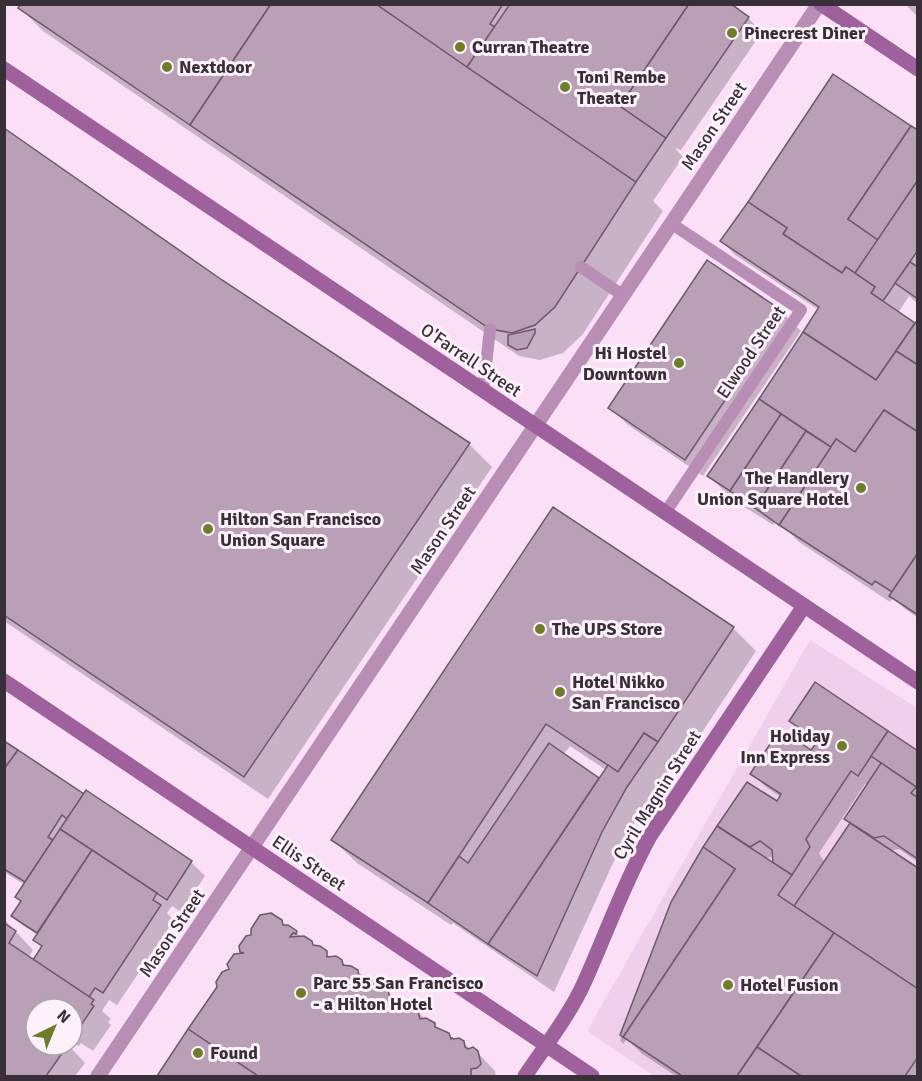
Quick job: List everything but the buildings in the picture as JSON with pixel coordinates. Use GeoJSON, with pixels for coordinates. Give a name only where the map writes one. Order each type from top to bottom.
{"type":"FeatureCollection","features":[{"type":"Feature","properties":{"kind":"street"},"geometry":{"type":"LineString","coordinates":[[820,4],[918,69]]}},
{"type":"Feature","properties":{"kind":"street","name":"Mason Street"},"geometry":{"type":"LineString","coordinates":[[98,1077],[820,4]]}},
{"type":"Feature","properties":{"kind":"street","name":"O'Farrell Street"},"geometry":{"type":"LineString","coordinates":[[4,69],[918,682]]}},
{"type":"Feature","properties":{"kind":"street","name":"Cyril Magnin Street"},"geometry":{"type":"LineString","coordinates":[[525,1077],[583,984],[635,863],[650,836],[804,606]]}},
{"type":"Feature","properties":{"kind":"street","name":"Ellis Street"},"geometry":{"type":"LineString","coordinates":[[4,681],[592,1077]]}},
{"type":"Feature","properties":{"kind":"lane","name":"Elwood Street"},"geometry":{"type":"LineString","coordinates":[[665,513],[801,310],[672,224]]}},
{"type":"Feature","properties":{"kind":"lane"},"geometry":{"type":"LineString","coordinates":[[581,267],[624,296]]}},
{"type":"Feature","properties":{"kind":"lane"},"geometry":{"type":"LineString","coordinates":[[483,391],[490,329]]}},
{"type":"Feature","properties":{"kind":"shaded area"},"geometry":{"type":"Polygon","coordinates":[[[810,640],[917,708],[917,1076],[654,1076],[587,1031],[810,640]]]}},
{"type":"Feature","properties":{"kind":"place","name":"Pinecrest Diner"},"geometry":{"type":"Point","coordinates":[732,33]}},
{"type":"Feature","properties":{"kind":"place","name":"Curran Theatre"},"geometry":{"type":"Point","coordinates":[460,47]}},
{"type":"Feature","properties":{"kind":"place","name":"Nextdoor"},"geometry":{"type":"Point","coordinates":[167,67]}},
{"type":"Feature","properties":{"kind":"place","name":"Toni Rembe Theater"},"geometry":{"type":"Point","coordinates":[565,87]}},
{"type":"Feature","properties":{"kind":"place","name":"Hi Hostel Downtown"},"geometry":{"type":"Point","coordinates":[679,363]}},
{"type":"Feature","properties":{"kind":"place","name":"The Handlery Union Square Hotel"},"geometry":{"type":"Point","coordinates":[861,488]}},
{"type":"Feature","properties":{"kind":"place","name":"Hilton San Francisco Union Square"},"geometry":{"type":"Point","coordinates":[208,529]}},
{"type":"Feature","properties":{"kind":"place","name":"The UPS Store"},"geometry":{"type":"Point","coordinates":[540,629]}},
{"type":"Feature","properties":{"kind":"place","name":"Hotel Nikko San Francisco"},"geometry":{"type":"Point","coordinates":[560,692]}},
{"type":"Feature","properties":{"kind":"place","name":"Holiday Inn Express"},"geometry":{"type":"Point","coordinates":[842,746]}},
{"type":"Feature","properties":{"kind":"place","name":"Hotel Fusion"},"geometry":{"type":"Point","coordinates":[728,985]}},
{"type":"Feature","properties":{"kind":"place","name":"Parc 55 San Francisco - a Hilton Hotel"},"geometry":{"type":"Point","coordinates":[301,993]}},
{"type":"Feature","properties":{"kind":"place","name":"Found"},"geometry":{"type":"Point","coordinates":[198,1053]}}]}
